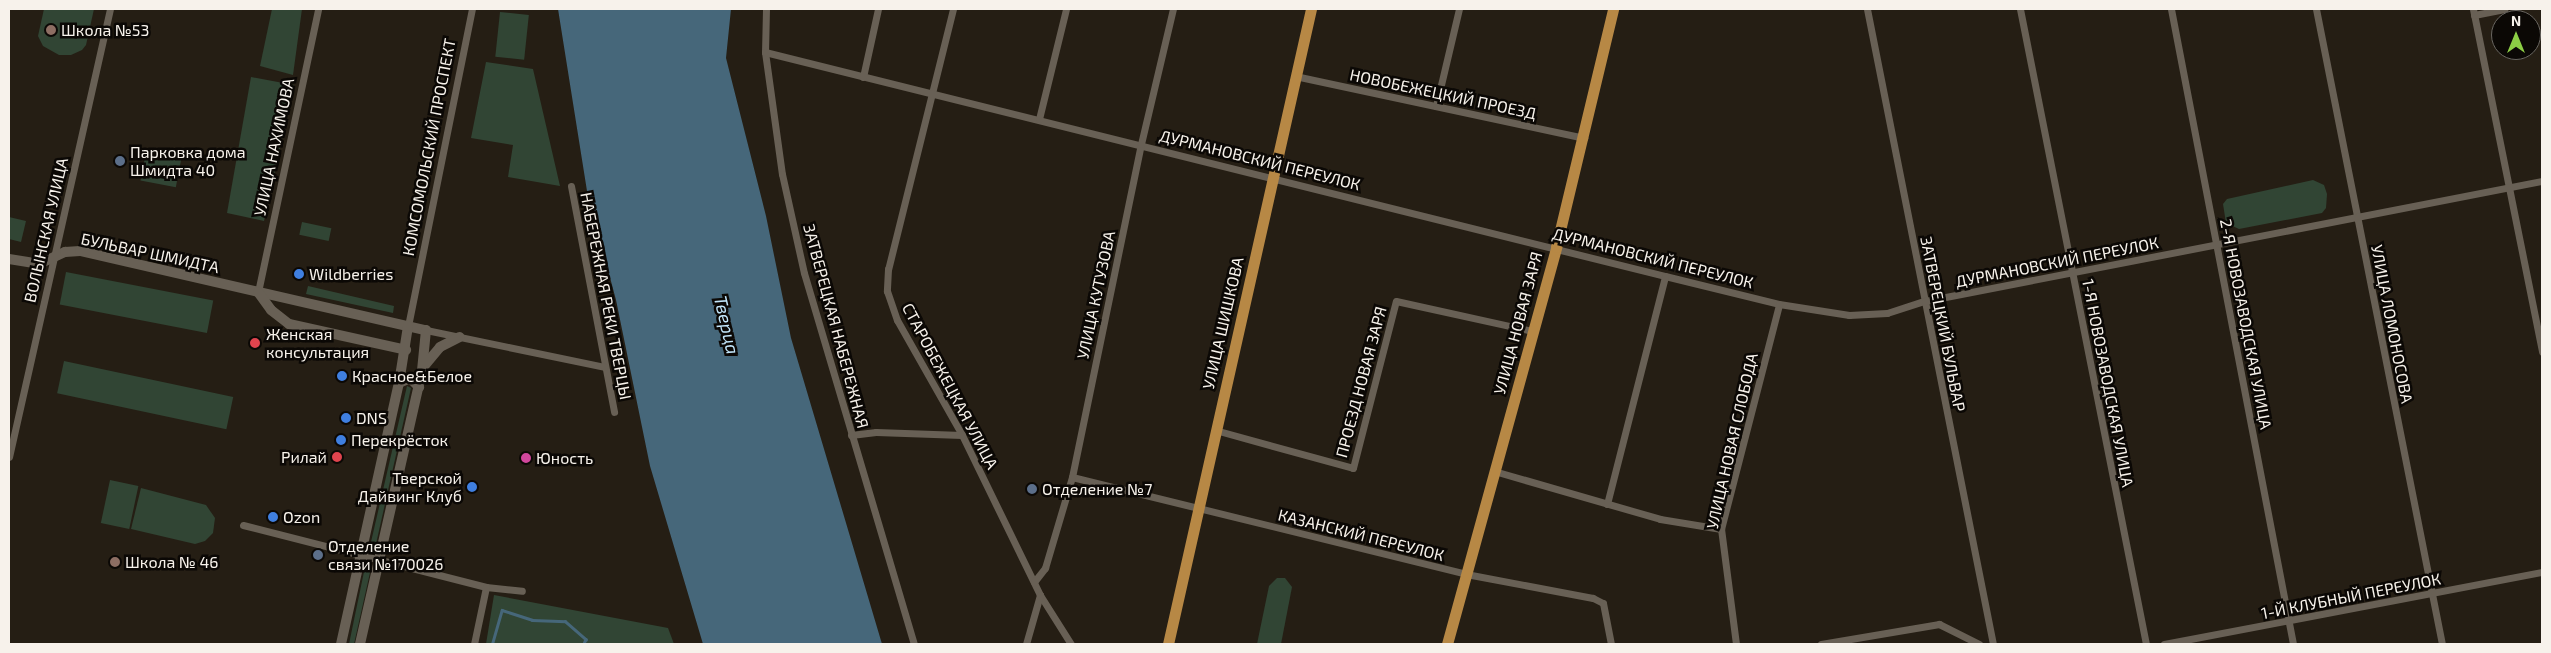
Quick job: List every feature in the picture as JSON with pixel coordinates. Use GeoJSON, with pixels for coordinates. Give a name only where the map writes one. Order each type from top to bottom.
{"type":"FeatureCollection","features":[{"type":"Feature","properties":{"kind":"main road","name":"УЛИЦА ШИШКОВА"},"geometry":{"type":"LineString","coordinates":[[1168,644],[1311,9]]}},
{"type":"Feature","properties":{"kind":"main road","name":"УЛИЦА НОВАЯ ЗАРЯ"},"geometry":{"type":"LineString","coordinates":[[1447,644],[1556,247],[1584,138],[1613,9]]}},
{"type":"Feature","properties":{"kind":"street","name":"ВОЛЫНСКАЯ УЛИЦА"},"geometry":{"type":"LineString","coordinates":[[9,457],[110,9]]}},
{"type":"Feature","properties":{"kind":"street","name":"УЛИЦА НАХИМОВА"},"geometry":{"type":"LineString","coordinates":[[258,292],[318,9]]}},
{"type":"Feature","properties":{"kind":"street","name":"КОМСОМОЛЬСКИЙ ПРОСПЕКТ"},"geometry":{"type":"LineString","coordinates":[[341,644],[406,350],[408,326],[472,9]]}},
{"type":"Feature","properties":{"kind":"street","name":"ЗАТВЕРЕЦКАЯ НАБЕРЕЖНАЯ"},"geometry":{"type":"LineString","coordinates":[[766,9],[765,52],[782,174],[804,273],[914,644]]}},
{"type":"Feature","properties":{"kind":"street"},"geometry":{"type":"LineString","coordinates":[[863,77],[878,9]]}},
{"type":"Feature","properties":{"kind":"street","name":"СТАРОБЕЖЕЦКАЯ УЛИЦА"},"geometry":{"type":"LineString","coordinates":[[953,9],[934,94],[888,270],[887,291],[897,320],[962,436],[1040,595],[1071,644]]}},
{"type":"Feature","properties":{"kind":"street"},"geometry":{"type":"LineString","coordinates":[[1039,119],[1066,9]]}},
{"type":"Feature","properties":{"kind":"street","name":"УЛИЦА КУТУЗОВА"},"geometry":{"type":"LineString","coordinates":[[1034,582],[1045,568],[1072,477],[1141,144],[1173,9]]}},
{"type":"Feature","properties":{"kind":"street"},"geometry":{"type":"LineString","coordinates":[[1436,106],[1459,9]]}},
{"type":"Feature","properties":{"kind":"street","name":"ЗАТВЕРЕЦКИЙ БУЛЬВАР"},"geometry":{"type":"LineString","coordinates":[[1867,9],[1992,644]]}},
{"type":"Feature","properties":{"kind":"street","name":"1-Я НОВОЗАВОДСКАЯ УЛИЦА"},"geometry":{"type":"LineString","coordinates":[[2020,9],[2146,644]]}},
{"type":"Feature","properties":{"kind":"street","name":"2-Я НОВОЗАВОДСКАЯ УЛИЦА"},"geometry":{"type":"LineString","coordinates":[[2171,9],[2218,245],[2293,644]]}},
{"type":"Feature","properties":{"kind":"street","name":"УЛИЦА ЛОМОНОСОВА"},"geometry":{"type":"LineString","coordinates":[[2316,9],[2442,644]]}},
{"type":"Feature","properties":{"kind":"street"},"geometry":{"type":"LineString","coordinates":[[2504,9],[2474,12],[2511,187],[2542,352]]}},
{"type":"Feature","properties":{"kind":"street","name":"ДУРМАНОВСКИЙ ПЕРЕУЛОК"},"geometry":{"type":"LineString","coordinates":[[765,52],[1556,247],[1779,304],[1830,313],[1870,315],[1925,301],[2072,274],[2542,181]]}},
{"type":"Feature","properties":{"kind":"street","name":"НОВОБЕЖЕЦКИЙ ПРОЕЗД"},"geometry":{"type":"LineString","coordinates":[[1296,76],[1584,138]]}},
{"type":"Feature","properties":{"kind":"street","name":"НАБЕРЕЖНАЯ РЕКИ ТВЕРЦЫ"},"geometry":{"type":"LineString","coordinates":[[571,186],[614,412]]}},
{"type":"Feature","properties":{"kind":"street","name":"БУЛЬВАР ШМИДТА"},"geometry":{"type":"LineString","coordinates":[[9,259],[39,264],[80,251],[426,330]]}},
{"type":"Feature","properties":{"kind":"street"},"geometry":{"type":"LineString","coordinates":[[1607,504],[1665,276]]}},
{"type":"Feature","properties":{"kind":"street"},"geometry":{"type":"LineString","coordinates":[[258,292],[271,310],[289,324],[406,350]]}},
{"type":"Feature","properties":{"kind":"street","name":"ПРОЕЗД НОВАЯ ЗАРЯ"},"geometry":{"type":"LineString","coordinates":[[1215,430],[1353,468],[1396,301],[1533,331]]}},
{"type":"Feature","properties":{"kind":"street","name":"УЛИЦА НОВАЯ СЛОБОДА"},"geometry":{"type":"LineString","coordinates":[[1736,644],[1721,530],[1779,304]]}},
{"type":"Feature","properties":{"kind":"street"},"geometry":{"type":"LineString","coordinates":[[360,644],[422,371],[426,330],[604,367]]}},
{"type":"Feature","properties":{"kind":"street"},"geometry":{"type":"LineString","coordinates":[[422,371],[437,349],[460,337]]}},
{"type":"Feature","properties":{"kind":"street"},"geometry":{"type":"LineString","coordinates":[[399,383],[410,378],[418,387]]}},
{"type":"Feature","properties":{"kind":"street"},"geometry":{"type":"LineString","coordinates":[[851,435],[876,432],[962,436]]}},
{"type":"Feature","properties":{"kind":"street"},"geometry":{"type":"LineString","coordinates":[[1494,471],[1660,519],[1721,530]]}},
{"type":"Feature","properties":{"kind":"street","name":"КАЗАНСКИЙ ПЕРЕУЛОК"},"geometry":{"type":"LineString","coordinates":[[1072,477],[1466,574],[1593,598],[1603,603],[1611,644]]}},
{"type":"Feature","properties":{"kind":"street"},"geometry":{"type":"LineString","coordinates":[[243,525],[360,557],[486,587],[522,591]]}},
{"type":"Feature","properties":{"kind":"street","name":"1-Й КЛУБНЫЙ ПЕРЕУЛОК"},"geometry":{"type":"LineString","coordinates":[[2164,644],[2290,623],[2542,572]]}},
{"type":"Feature","properties":{"kind":"street"},"geometry":{"type":"LineString","coordinates":[[474,644],[486,587]]}},
{"type":"Feature","properties":{"kind":"street"},"geometry":{"type":"LineString","coordinates":[[1026,644],[1040,595]]}},
{"type":"Feature","properties":{"kind":"street"},"geometry":{"type":"LineString","coordinates":[[1821,644],[1939,624],[1979,644]]}},
{"type":"Feature","properties":{"kind":"green space"},"geometry":{"type":"Polygon","coordinates":[[[44,9],[94,9],[86,45],[82,50],[71,55],[59,55],[43,46],[38,36],[44,9]]]}},
{"type":"Feature","properties":{"kind":"green space"},"geometry":{"type":"Polygon","coordinates":[[[272,9],[302,9],[293,75],[260,66],[272,9]]]}},
{"type":"Feature","properties":{"kind":"green space"},"geometry":{"type":"Polygon","coordinates":[[[500,12],[529,15],[524,60],[495,57],[500,12]]]}},
{"type":"Feature","properties":{"kind":"green space"},"geometry":{"type":"Polygon","coordinates":[[[486,62],[533,69],[560,186],[508,177],[513,145],[471,138],[486,62]]]}},
{"type":"Feature","properties":{"kind":"green space"},"geometry":{"type":"Polygon","coordinates":[[[251,77],[294,85],[264,221],[227,213],[251,77]]]}},
{"type":"Feature","properties":{"kind":"green space"},"geometry":{"type":"Polygon","coordinates":[[[146,152],[181,159],[176,187],[140,180],[146,152]]]}},
{"type":"Feature","properties":{"kind":"green space"},"geometry":{"type":"Polygon","coordinates":[[[2313,180],[2324,185],[2327,194],[2326,208],[2322,213],[2239,229],[2226,223],[2223,204],[2227,199],[2313,180]]]}},
{"type":"Feature","properties":{"kind":"green space"},"geometry":{"type":"Polygon","coordinates":[[[9,217],[26,221],[21,242],[9,239],[9,217]]]}},
{"type":"Feature","properties":{"kind":"green space"},"geometry":{"type":"Polygon","coordinates":[[[302,222],[331,228],[329,241],[299,235],[302,222]]]}},
{"type":"Feature","properties":{"kind":"green space"},"geometry":{"type":"Polygon","coordinates":[[[66,272],[213,301],[207,333],[60,304],[66,272]]]}},
{"type":"Feature","properties":{"kind":"green space"},"geometry":{"type":"Polygon","coordinates":[[[308,286],[394,306],[393,313],[306,294],[308,286]]]}},
{"type":"Feature","properties":{"kind":"green space"},"geometry":{"type":"Polygon","coordinates":[[[64,361],[233,397],[226,429],[57,393],[64,361]]]}},
{"type":"Feature","properties":{"kind":"green space"},"geometry":{"type":"Polygon","coordinates":[[[407,386],[411,388],[376,544],[371,542],[407,386]]]}},
{"type":"Feature","properties":{"kind":"green space"},"geometry":{"type":"Polygon","coordinates":[[[110,480],[138,486],[129,529],[101,523],[110,480]]]}},
{"type":"Feature","properties":{"kind":"green space"},"geometry":{"type":"Polygon","coordinates":[[[141,488],[206,505],[215,518],[213,533],[205,541],[195,544],[131,529],[141,488]]]}},
{"type":"Feature","properties":{"kind":"green space"},"geometry":{"type":"Polygon","coordinates":[[[365,567],[371,568],[354,644],[349,644],[365,567]]]}},
{"type":"Feature","properties":{"kind":"green space"},"geometry":{"type":"Polygon","coordinates":[[[1277,578],[1285,578],[1292,587],[1281,644],[1257,644],[1269,586],[1277,578]]]}},
{"type":"Feature","properties":{"kind":"green space"},"geometry":{"type":"Polygon","coordinates":[[[494,595],[668,628],[674,644],[486,644],[494,595]]]}},
{"type":"Feature","properties":{"kind":"water","name":"Тверца"},"geometry":{"type":"Polygon","coordinates":[[[558,9],[731,9],[726,58],[766,216],[791,338],[882,644],[703,644],[650,466],[616,300],[587,191],[558,9]]]}},
{"type":"Feature","properties":{"kind":"waterway"},"geometry":{"type":"LineString","coordinates":[[492,644],[502,610],[532,620],[565,621],[586,639],[584,644]]}},
{"type":"Feature","properties":{"kind":"place","name":"Школа №53"},"geometry":{"type":"Point","coordinates":[51,30]}},
{"type":"Feature","properties":{"kind":"place","name":"Парковка дома Шмидта 40"},"geometry":{"type":"Point","coordinates":[120,161]}},
{"type":"Feature","properties":{"kind":"place","name":"Wildberries"},"geometry":{"type":"Point","coordinates":[299,274]}},
{"type":"Feature","properties":{"kind":"place","name":"Женская консультация"},"geometry":{"type":"Point","coordinates":[255,343]}},
{"type":"Feature","properties":{"kind":"place","name":"Красное&Белое"},"geometry":{"type":"Point","coordinates":[342,376]}},
{"type":"Feature","properties":{"kind":"place","name":"DNS"},"geometry":{"type":"Point","coordinates":[346,418]}},
{"type":"Feature","properties":{"kind":"place","name":"Перекрёсток"},"geometry":{"type":"Point","coordinates":[341,440]}},
{"type":"Feature","properties":{"kind":"place","name":"Рилай"},"geometry":{"type":"Point","coordinates":[337,457]}},
{"type":"Feature","properties":{"kind":"place","name":"Юность"},"geometry":{"type":"Point","coordinates":[526,458]}},
{"type":"Feature","properties":{"kind":"place","name":"Тверской Дайвинг Клуб"},"geometry":{"type":"Point","coordinates":[472,487]}},
{"type":"Feature","properties":{"kind":"place","name":"Отделение №7"},"geometry":{"type":"Point","coordinates":[1032,489]}},
{"type":"Feature","properties":{"kind":"place","name":"Ozon"},"geometry":{"type":"Point","coordinates":[273,517]}},
{"type":"Feature","properties":{"kind":"place","name":"Отделение связи №170026"},"geometry":{"type":"Point","coordinates":[318,555]}},
{"type":"Feature","properties":{"kind":"place","name":"Школа № 46"},"geometry":{"type":"Point","coordinates":[115,562]}}]}
